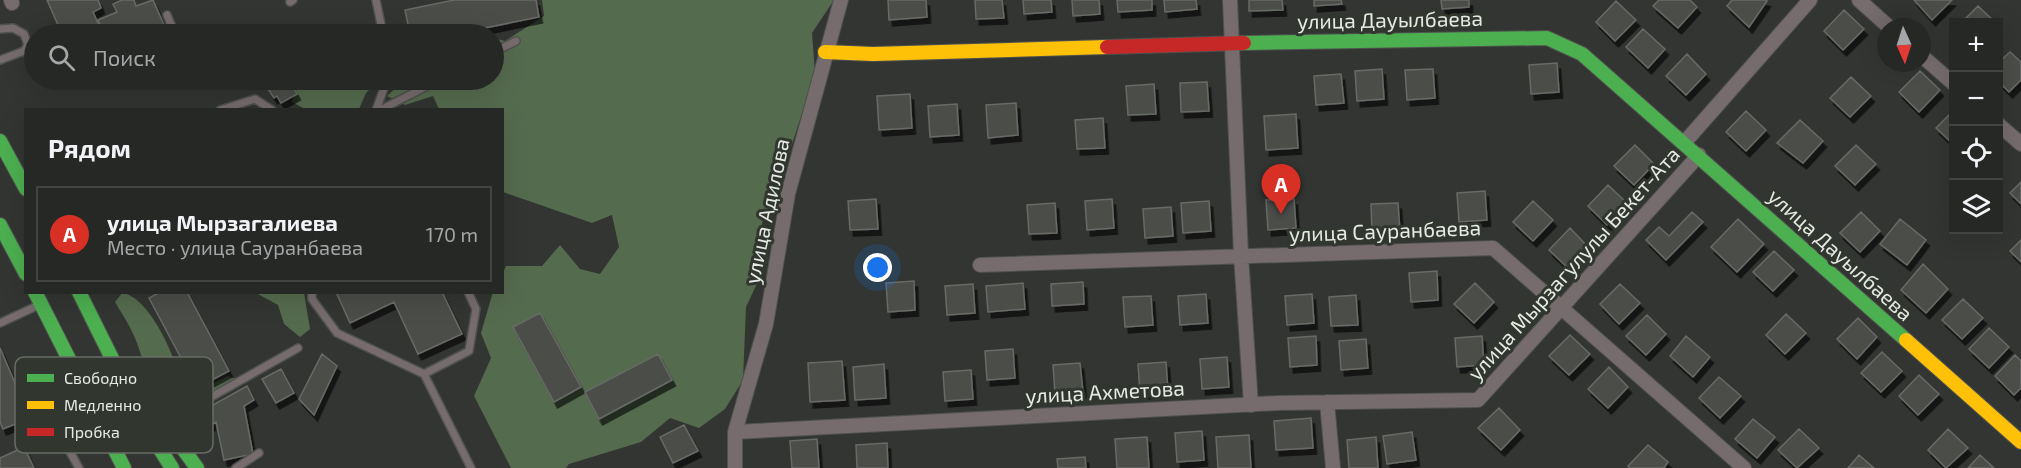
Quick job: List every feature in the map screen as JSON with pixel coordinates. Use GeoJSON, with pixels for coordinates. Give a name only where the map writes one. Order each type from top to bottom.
{"type":"FeatureCollection","features":[{"type":"Feature","properties":{"kind":"street","name":"улица Адилова"},"geometry":{"type":"LineString","coordinates":[[735,468],[735,432],[766,324],[788,194],[841,0]]}},
{"type":"Feature","properties":{"kind":"street"},"geometry":{"type":"LineString","coordinates":[[1230,0],[1241,255],[1251,405]]}},
{"type":"Feature","properties":{"kind":"street","name":"улица Мырзагулулы Бекет-Ата"},"geometry":{"type":"LineString","coordinates":[[1684,143],[1810,0]]}},
{"type":"Feature","properties":{"kind":"street"},"geometry":{"type":"LineString","coordinates":[[1859,0],[1879,18]]}},
{"type":"Feature","properties":{"kind":"street","name":"улица Дауылбаева"},"geometry":{"type":"LineString","coordinates":[[825,52],[873,54],[1231,43],[1547,38],[1582,54],[1699,155],[2021,442]]}},
{"type":"Feature","properties":{"kind":"street"},"geometry":{"type":"LineString","coordinates":[[1931,64],[1949,80]]}},
{"type":"Feature","properties":{"kind":"street"},"geometry":{"type":"LineString","coordinates":[[2000,126],[2021,144]]}},
{"type":"Feature","properties":{"kind":"street"},"geometry":{"type":"LineString","coordinates":[[0,141],[20,167],[24,182]]}},
{"type":"Feature","properties":{"kind":"street","name":"улица Мырзагулулы Бекет-Ата"},"geometry":{"type":"LineString","coordinates":[[1478,400],[1699,155]]}},
{"type":"Feature","properties":{"kind":"street"},"geometry":{"type":"LineString","coordinates":[[0,225],[24,270]]}},
{"type":"Feature","properties":{"kind":"street","name":"улица Сауранбаева"},"geometry":{"type":"LineString","coordinates":[[980,265],[1493,248],[1744,468]]}},
{"type":"Feature","properties":{"kind":"street"},"geometry":{"type":"LineString","coordinates":[[80,294],[111,357]]}},
{"type":"Feature","properties":{"kind":"street"},"geometry":{"type":"LineString","coordinates":[[38,298],[70,357]]}},
{"type":"Feature","properties":{"kind":"street"},"geometry":{"type":"LineString","coordinates":[[87,309],[119,357]]}},
{"type":"Feature","properties":{"kind":"street","name":"улица Ахметова"},"geometry":{"type":"LineString","coordinates":[[735,432],[1251,405],[1478,400]]}},
{"type":"Feature","properties":{"kind":"street"},"geometry":{"type":"LineString","coordinates":[[1327,402],[1333,468]]}},
{"type":"Feature","properties":{"kind":"street"},"geometry":{"type":"LineString","coordinates":[[117,453],[124,468]]}},
{"type":"Feature","properties":{"kind":"street"},"geometry":{"type":"LineString","coordinates":[[131,453],[141,468]]}},
{"type":"Feature","properties":{"kind":"street"},"geometry":{"type":"LineString","coordinates":[[162,453],[172,468]]}},
{"type":"Feature","properties":{"kind":"street"},"geometry":{"type":"LineString","coordinates":[[185,453],[197,468]]}},
{"type":"Feature","properties":{"kind":"lane"},"geometry":{"type":"LineString","coordinates":[[375,0],[381,24]]}},
{"type":"Feature","properties":{"kind":"lane"},"geometry":{"type":"LineString","coordinates":[[167,15],[171,24]]}},
{"type":"Feature","properties":{"kind":"lane"},"geometry":{"type":"LineString","coordinates":[[0,29],[14,28],[24,34]]}},
{"type":"Feature","properties":{"kind":"lane"},"geometry":{"type":"LineString","coordinates":[[504,47],[516,41]]}},
{"type":"Feature","properties":{"kind":"lane"},"geometry":{"type":"LineString","coordinates":[[0,60],[24,51]]}},
{"type":"Feature","properties":{"kind":"lane"},"geometry":{"type":"LineString","coordinates":[[379,108],[384,90]]}},
{"type":"Feature","properties":{"kind":"lane"},"geometry":{"type":"LineString","coordinates":[[382,108],[419,90]]}},
{"type":"Feature","properties":{"kind":"lane"},"geometry":{"type":"LineString","coordinates":[[226,108],[255,99],[269,108]]}},
{"type":"Feature","properties":{"kind":"lane"},"geometry":{"type":"LineString","coordinates":[[312,294],[312,299],[338,333],[424,374],[471,468]]}},
{"type":"Feature","properties":{"kind":"lane"},"geometry":{"type":"LineString","coordinates":[[424,374],[469,351],[476,309],[469,294]]}},
{"type":"Feature","properties":{"kind":"lane"},"geometry":{"type":"LineString","coordinates":[[0,323],[38,298]]}},
{"type":"Feature","properties":{"kind":"lane"},"geometry":{"type":"LineString","coordinates":[[213,396],[298,348]]}},
{"type":"Feature","properties":{"kind":"lane"},"geometry":{"type":"LineString","coordinates":[[71,453],[80,468]]}},
{"type":"Feature","properties":{"kind":"lane"},"geometry":{"type":"LineString","coordinates":[[236,468],[259,453]]}},
{"type":"Feature","properties":{"kind":"green space"},"geometry":{"type":"Polygon","coordinates":[[[542,0],[834,0],[812,33],[815,73],[773,203],[762,223],[767,262],[746,307],[743,380],[725,409],[699,428],[670,418],[641,442],[569,464],[566,468],[511,468],[474,396],[491,358],[481,333],[492,295],[504,294],[506,266],[542,266],[560,245],[580,269],[600,274],[619,247],[612,215],[592,223],[504,192],[504,108],[439,108],[433,96],[405,105],[387,96],[394,90],[504,90],[504,41],[544,16],[542,0]]]}},
{"type":"Feature","properties":{"kind":"green space"},"geometry":{"type":"Polygon","coordinates":[[[296,90],[369,90],[359,108],[303,108],[292,102],[296,90]]]}},
{"type":"Feature","properties":{"kind":"green space"},"geometry":{"type":"Polygon","coordinates":[[[121,294],[124,294],[143,305],[161,332],[173,357],[142,357],[132,332],[115,302],[121,294]]]}},
{"type":"Feature","properties":{"kind":"green space"},"geometry":{"type":"Polygon","coordinates":[[[258,294],[304,294],[310,329],[300,337],[284,324],[278,305],[258,294]]]}},
{"type":"Feature","properties":{"kind":"green space"},"geometry":{"type":"Polygon","coordinates":[[[228,376],[236,379],[213,392],[213,384],[228,376]]]}},
{"type":"Feature","properties":{"kind":"building"},"geometry":{"type":"Polygon","coordinates":[[[47,0],[98,0],[101,8],[93,12],[98,24],[58,24],[47,0]]]}},
{"type":"Feature","properties":{"kind":"building"},"geometry":{"type":"Polygon","coordinates":[[[47,0],[98,0],[101,8],[93,12],[98,24],[58,24],[47,0]]]}},
{"type":"Feature","properties":{"kind":"building"},"geometry":{"type":"Polygon","coordinates":[[[122,0],[134,0],[136,6],[153,0],[164,24],[100,24],[98,20],[117,12],[113,4],[122,0]]]}},
{"type":"Feature","properties":{"kind":"building"},"geometry":{"type":"Polygon","coordinates":[[[454,0],[536,0],[539,17],[504,24],[408,24],[405,10],[454,0]]]}},
{"type":"Feature","properties":{"kind":"building"},"geometry":{"type":"Polygon","coordinates":[[[888,0],[926,0],[927,17],[889,20],[888,0]]]}},
{"type":"Feature","properties":{"kind":"building"},"geometry":{"type":"Polygon","coordinates":[[[975,0],[1002,0],[1004,18],[976,19],[975,0]]]}},
{"type":"Feature","properties":{"kind":"building"},"geometry":{"type":"Polygon","coordinates":[[[1023,0],[1051,0],[1052,12],[1024,14],[1023,0]]]}},
{"type":"Feature","properties":{"kind":"building"},"geometry":{"type":"Polygon","coordinates":[[[1072,0],[1099,0],[1100,14],[1073,16],[1072,0]]]}},
{"type":"Feature","properties":{"kind":"building"},"geometry":{"type":"Polygon","coordinates":[[[1117,0],[1152,0],[1152,10],[1118,12],[1117,0]]]}},
{"type":"Feature","properties":{"kind":"building"},"geometry":{"type":"Polygon","coordinates":[[[1164,0],[1196,0],[1197,9],[1165,12],[1164,0]]]}},
{"type":"Feature","properties":{"kind":"building"},"geometry":{"type":"Polygon","coordinates":[[[1249,0],[1282,0],[1283,10],[1249,11],[1249,0]]]}},
{"type":"Feature","properties":{"kind":"building"},"geometry":{"type":"Polygon","coordinates":[[[1314,0],[1341,0],[1342,4],[1314,6],[1314,0]]]}},
{"type":"Feature","properties":{"kind":"building"},"geometry":{"type":"Polygon","coordinates":[[[1441,0],[1469,0],[1469,7],[1442,9],[1441,0]]]}},
{"type":"Feature","properties":{"kind":"building"},"geometry":{"type":"Polygon","coordinates":[[[1659,0],[1690,0],[1697,7],[1678,28],[1653,6],[1659,0]]]}},
{"type":"Feature","properties":{"kind":"building"},"geometry":{"type":"Polygon","coordinates":[[[1732,0],[1767,1],[1749,27],[1727,6],[1732,0]]]}},
{"type":"Feature","properties":{"kind":"building"},"geometry":{"type":"Polygon","coordinates":[[[1914,0],[1952,0],[1932,20],[1914,0]]]}},
{"type":"Feature","properties":{"kind":"building"},"geometry":{"type":"Polygon","coordinates":[[[1616,1],[1636,20],[1615,41],[1596,22],[1616,1]]]}},
{"type":"Feature","properties":{"kind":"building"},"geometry":{"type":"Polygon","coordinates":[[[1978,6],[1991,18],[1966,18],[1978,6]]]}},
{"type":"Feature","properties":{"kind":"building"},"geometry":{"type":"Polygon","coordinates":[[[1844,10],[1864,29],[1843,50],[1824,31],[1844,10]]]}},
{"type":"Feature","properties":{"kind":"building"},"geometry":{"type":"Polygon","coordinates":[[[1643,29],[1665,49],[1648,68],[1626,47],[1643,29]]]}},
{"type":"Feature","properties":{"kind":"building"},"geometry":{"type":"Polygon","coordinates":[[[2010,52],[2021,62],[2021,80],[2009,92],[2003,86],[2003,58],[2010,52]]]}},
{"type":"Feature","properties":{"kind":"building"},"geometry":{"type":"Polygon","coordinates":[[[1687,54],[1706,74],[1686,95],[1666,76],[1687,54]]]}},
{"type":"Feature","properties":{"kind":"building"},"geometry":{"type":"Polygon","coordinates":[[[1557,63],[1559,92],[1531,94],[1529,65],[1557,63]]]}},
{"type":"Feature","properties":{"kind":"building"},"geometry":{"type":"Polygon","coordinates":[[[1382,69],[1384,99],[1357,101],[1355,71],[1382,69]]]}},
{"type":"Feature","properties":{"kind":"building"},"geometry":{"type":"Polygon","coordinates":[[[1433,69],[1435,98],[1407,100],[1405,70],[1433,69]]]}},
{"type":"Feature","properties":{"kind":"building"},"geometry":{"type":"Polygon","coordinates":[[[1919,72],[1940,90],[1919,112],[1899,92],[1919,72]]]}},
{"type":"Feature","properties":{"kind":"building"},"geometry":{"type":"Polygon","coordinates":[[[1341,74],[1344,103],[1316,105],[1314,76],[1341,74]]]}},
{"type":"Feature","properties":{"kind":"building"},"geometry":{"type":"Polygon","coordinates":[[[1851,77],[1871,96],[1850,117],[1830,98],[1851,77]]]}},
{"type":"Feature","properties":{"kind":"building"},"geometry":{"type":"Polygon","coordinates":[[[1207,82],[1209,111],[1181,112],[1180,83],[1207,82]]]}},
{"type":"Feature","properties":{"kind":"building"},"geometry":{"type":"Polygon","coordinates":[[[1154,84],[1156,114],[1128,115],[1126,86],[1154,84]]]}},
{"type":"Feature","properties":{"kind":"building"},"geometry":{"type":"Polygon","coordinates":[[[269,90],[295,90],[297,94],[281,103],[277,96],[274,98],[269,90]]]}},
{"type":"Feature","properties":{"kind":"building"},"geometry":{"type":"Polygon","coordinates":[[[910,94],[912,128],[879,130],[877,96],[910,94]]]}},
{"type":"Feature","properties":{"kind":"building"},"geometry":{"type":"Polygon","coordinates":[[[1016,103],[1018,135],[988,138],[986,105],[1016,103]]]}},
{"type":"Feature","properties":{"kind":"building"},"geometry":{"type":"Polygon","coordinates":[[[957,104],[959,135],[930,137],[928,106],[957,104]]]}},
{"type":"Feature","properties":{"kind":"building"},"geometry":{"type":"Polygon","coordinates":[[[1746,111],[1766,130],[1746,151],[1726,132],[1746,111]]]}},
{"type":"Feature","properties":{"kind":"building"},"geometry":{"type":"Polygon","coordinates":[[[1296,114],[1298,148],[1266,150],[1264,116],[1296,114]]]}},
{"type":"Feature","properties":{"kind":"building"},"geometry":{"type":"Polygon","coordinates":[[[1949,115],[1949,140],[1936,128],[1949,115]]]}},
{"type":"Feature","properties":{"kind":"building"},"geometry":{"type":"Polygon","coordinates":[[[1103,118],[1105,148],[1077,149],[1075,120],[1103,118]]]}},
{"type":"Feature","properties":{"kind":"building"},"geometry":{"type":"Polygon","coordinates":[[[1800,120],[1823,141],[1803,163],[1777,143],[1800,120]]]}},
{"type":"Feature","properties":{"kind":"building"},"geometry":{"type":"Polygon","coordinates":[[[1635,145],[1654,164],[1634,185],[1614,166],[1635,145]]]}},
{"type":"Feature","properties":{"kind":"building"},"geometry":{"type":"Polygon","coordinates":[[[1856,145],[1876,164],[1855,185],[1835,166],[1856,145]]]}},
{"type":"Feature","properties":{"kind":"building"},"geometry":{"type":"Polygon","coordinates":[[[2021,182],[2021,204],[2010,193],[2021,182]]]}},
{"type":"Feature","properties":{"kind":"building"},"geometry":{"type":"Polygon","coordinates":[[[1608,185],[1628,204],[1607,225],[1588,206],[1608,185]]]}},
{"type":"Feature","properties":{"kind":"building"},"geometry":{"type":"Polygon","coordinates":[[[1485,191],[1487,220],[1459,222],[1457,193],[1485,191]]]}},
{"type":"Feature","properties":{"kind":"building"},"geometry":{"type":"Polygon","coordinates":[[[876,199],[878,229],[850,230],[848,201],[876,199]]]}},
{"type":"Feature","properties":{"kind":"building"},"geometry":{"type":"Polygon","coordinates":[[[1112,199],[1114,228],[1087,230],[1085,201],[1112,199]]]}},
{"type":"Feature","properties":{"kind":"building"},"geometry":{"type":"Polygon","coordinates":[[[1294,199],[1296,228],[1268,230],[1266,200],[1294,199]]]}},
{"type":"Feature","properties":{"kind":"building"},"geometry":{"type":"Polygon","coordinates":[[[1209,201],[1211,231],[1183,233],[1181,203],[1209,201]]]}},
{"type":"Feature","properties":{"kind":"building"},"geometry":{"type":"Polygon","coordinates":[[[1533,201],[1553,220],[1533,241],[1513,222],[1533,201]]]}},
{"type":"Feature","properties":{"kind":"building"},"geometry":{"type":"Polygon","coordinates":[[[1055,203],[1057,233],[1029,234],[1027,205],[1055,203]]]}},
{"type":"Feature","properties":{"kind":"building"},"geometry":{"type":"Polygon","coordinates":[[[1398,203],[1400,232],[1372,234],[1371,204],[1398,203]]]}},
{"type":"Feature","properties":{"kind":"building"},"geometry":{"type":"Polygon","coordinates":[[[1171,207],[1173,236],[1145,238],[1143,209],[1171,207]]]}},
{"type":"Feature","properties":{"kind":"building"},"geometry":{"type":"Polygon","coordinates":[[[1692,212],[1703,222],[1666,260],[1646,240],[1659,227],[1669,236],[1692,212]]]}},
{"type":"Feature","properties":{"kind":"building"},"geometry":{"type":"Polygon","coordinates":[[[1861,212],[1880,231],[1860,252],[1840,233],[1861,212]]]}},
{"type":"Feature","properties":{"kind":"building"},"geometry":{"type":"Polygon","coordinates":[[[1738,219],[1764,244],[1737,272],[1711,247],[1738,219]]]}},
{"type":"Feature","properties":{"kind":"building"},"geometry":{"type":"Polygon","coordinates":[[[1900,219],[1926,240],[1907,265],[1880,244],[1900,219]]]}},
{"type":"Feature","properties":{"kind":"building"},"geometry":{"type":"Polygon","coordinates":[[[1570,228],[1589,248],[1569,269],[1549,250],[1570,228]]]}},
{"type":"Feature","properties":{"kind":"building"},"geometry":{"type":"Polygon","coordinates":[[[2021,240],[2021,262],[2010,251],[2021,240]]]}},
{"type":"Feature","properties":{"kind":"building"},"geometry":{"type":"Polygon","coordinates":[[[1774,251],[1794,270],[1773,291],[1753,272],[1774,251]]]}},
{"type":"Feature","properties":{"kind":"building"},"geometry":{"type":"Polygon","coordinates":[[[1923,264],[1948,289],[1926,313],[1901,290],[1923,264]]]}},
{"type":"Feature","properties":{"kind":"building"},"geometry":{"type":"Polygon","coordinates":[[[1437,271],[1438,300],[1411,302],[1409,273],[1437,271]]]}},
{"type":"Feature","properties":{"kind":"building"},"geometry":{"type":"Polygon","coordinates":[[[914,281],[915,310],[888,312],[886,283],[914,281]]]}},
{"type":"Feature","properties":{"kind":"building"},"geometry":{"type":"Polygon","coordinates":[[[1083,282],[1084,304],[1052,306],[1051,284],[1083,282]]]}},
{"type":"Feature","properties":{"kind":"building"},"geometry":{"type":"Polygon","coordinates":[[[1023,283],[1025,309],[988,312],[986,286],[1023,283]]]}},
{"type":"Feature","properties":{"kind":"building"},"geometry":{"type":"Polygon","coordinates":[[[1475,283],[1494,302],[1474,323],[1454,304],[1475,283]]]}},
{"type":"Feature","properties":{"kind":"building"},"geometry":{"type":"Polygon","coordinates":[[[973,284],[975,313],[947,315],[945,286],[973,284]]]}},
{"type":"Feature","properties":{"kind":"building"},"geometry":{"type":"Polygon","coordinates":[[[1620,284],[1640,303],[1619,324],[1600,304],[1620,284]]]}},
{"type":"Feature","properties":{"kind":"building"},"geometry":{"type":"Polygon","coordinates":[[[156,294],[188,294],[229,371],[213,380],[213,357],[180,357],[149,298],[156,294]]]}},
{"type":"Feature","properties":{"kind":"building"},"geometry":{"type":"Polygon","coordinates":[[[337,294],[443,294],[462,334],[418,354],[394,302],[350,323],[337,294]]]}},
{"type":"Feature","properties":{"kind":"building"},"geometry":{"type":"Polygon","coordinates":[[[1206,294],[1208,323],[1180,325],[1178,296],[1206,294]]]}},
{"type":"Feature","properties":{"kind":"building"},"geometry":{"type":"Polygon","coordinates":[[[1312,294],[1314,323],[1287,325],[1285,296],[1312,294]]]}},
{"type":"Feature","properties":{"kind":"building"},"geometry":{"type":"Polygon","coordinates":[[[1356,295],[1358,325],[1331,326],[1329,297],[1356,295]]]}},
{"type":"Feature","properties":{"kind":"building"},"geometry":{"type":"Polygon","coordinates":[[[1151,296],[1153,325],[1125,327],[1123,297],[1151,296]]]}},
{"type":"Feature","properties":{"kind":"building"},"geometry":{"type":"Polygon","coordinates":[[[1963,299],[1983,318],[1962,339],[1942,320],[1963,299]]]}},
{"type":"Feature","properties":{"kind":"building"},"geometry":{"type":"Polygon","coordinates":[[[540,313],[581,387],[554,402],[513,327],[540,313]]]}},
{"type":"Feature","properties":{"kind":"building"},"geometry":{"type":"Polygon","coordinates":[[[1786,314],[1806,333],[1785,354],[1766,335],[1786,314]]]}},
{"type":"Feature","properties":{"kind":"building"},"geometry":{"type":"Polygon","coordinates":[[[1647,315],[1666,334],[1646,355],[1626,336],[1647,315]]]}},
{"type":"Feature","properties":{"kind":"building"},"geometry":{"type":"Polygon","coordinates":[[[1858,318],[1877,337],[1857,359],[1837,339],[1858,318]]]}},
{"type":"Feature","properties":{"kind":"building"},"geometry":{"type":"Polygon","coordinates":[[[1989,328],[2009,347],[1989,368],[1969,349],[1989,328]]]}},
{"type":"Feature","properties":{"kind":"building"},"geometry":{"type":"Polygon","coordinates":[[[1570,335],[1590,354],[1569,375],[1549,356],[1570,335]]]}},
{"type":"Feature","properties":{"kind":"building"},"geometry":{"type":"Polygon","coordinates":[[[1316,336],[1317,365],[1290,367],[1288,338],[1316,336]]]}},
{"type":"Feature","properties":{"kind":"building"},"geometry":{"type":"Polygon","coordinates":[[[1482,336],[1484,365],[1457,367],[1455,338],[1482,336]]]}},
{"type":"Feature","properties":{"kind":"building"},"geometry":{"type":"Polygon","coordinates":[[[1686,336],[1710,357],[1693,377],[1670,356],[1686,336]]]}},
{"type":"Feature","properties":{"kind":"building"},"geometry":{"type":"Polygon","coordinates":[[[1366,339],[1368,368],[1341,370],[1339,341],[1366,339]]]}},
{"type":"Feature","properties":{"kind":"building"},"geometry":{"type":"Polygon","coordinates":[[[0,348],[15,383],[15,424],[3,429],[0,422],[0,348]]]}},
{"type":"Feature","properties":{"kind":"building"},"geometry":{"type":"Polygon","coordinates":[[[1013,349],[1015,378],[987,380],[985,351],[1013,349]]]}},
{"type":"Feature","properties":{"kind":"building"},"geometry":{"type":"Polygon","coordinates":[[[1882,352],[1902,371],[1881,392],[1861,373],[1882,352]]]}},
{"type":"Feature","properties":{"kind":"building"},"geometry":{"type":"Polygon","coordinates":[[[322,354],[337,366],[314,415],[299,399],[322,354]]]}},
{"type":"Feature","properties":{"kind":"building"},"geometry":{"type":"Polygon","coordinates":[[[658,354],[672,380],[599,419],[585,392],[658,354]]]}},
{"type":"Feature","properties":{"kind":"building"},"geometry":{"type":"Polygon","coordinates":[[[2015,355],[2021,361],[2021,388],[2014,395],[1995,376],[2015,355]]]}},
{"type":"Feature","properties":{"kind":"building"},"geometry":{"type":"Polygon","coordinates":[[[1227,357],[1229,387],[1202,389],[1200,359],[1227,357]]]}},
{"type":"Feature","properties":{"kind":"building"},"geometry":{"type":"Polygon","coordinates":[[[842,361],[845,400],[810,402],[808,363],[842,361]]]}},
{"type":"Feature","properties":{"kind":"building"},"geometry":{"type":"Polygon","coordinates":[[[1166,362],[1168,391],[1140,393],[1138,364],[1166,362]]]}},
{"type":"Feature","properties":{"kind":"building"},"geometry":{"type":"Polygon","coordinates":[[[1080,363],[1083,392],[1055,394],[1053,365],[1080,363]]]}},
{"type":"Feature","properties":{"kind":"building"},"geometry":{"type":"Polygon","coordinates":[[[884,364],[886,398],[855,400],[853,367],[884,364]]]}},
{"type":"Feature","properties":{"kind":"building"},"geometry":{"type":"Polygon","coordinates":[[[1609,367],[1628,387],[1608,408],[1588,389],[1609,367]]]}},
{"type":"Feature","properties":{"kind":"building"},"geometry":{"type":"Polygon","coordinates":[[[281,369],[294,393],[276,403],[262,379],[281,369]]]}},
{"type":"Feature","properties":{"kind":"building"},"geometry":{"type":"Polygon","coordinates":[[[971,370],[973,399],[945,401],[943,372],[971,370]]]}},
{"type":"Feature","properties":{"kind":"building"},"geometry":{"type":"Polygon","coordinates":[[[1919,375],[1939,394],[1918,415],[1899,396],[1919,375]]]}},
{"type":"Feature","properties":{"kind":"building"},"geometry":{"type":"Polygon","coordinates":[[[1719,377],[1741,396],[1720,418],[1699,398],[1719,377]]]}},
{"type":"Feature","properties":{"kind":"building"},"geometry":{"type":"Polygon","coordinates":[[[247,386],[254,400],[244,406],[253,454],[224,460],[216,422],[213,424],[213,405],[247,386]]]}},
{"type":"Feature","properties":{"kind":"building"},"geometry":{"type":"Polygon","coordinates":[[[1499,408],[1520,430],[1501,450],[1478,428],[1499,408]]]}},
{"type":"Feature","properties":{"kind":"building"},"geometry":{"type":"Polygon","coordinates":[[[1311,418],[1313,448],[1276,450],[1274,421],[1311,418]]]}},
{"type":"Feature","properties":{"kind":"building"},"geometry":{"type":"Polygon","coordinates":[[[1753,419],[1775,437],[1757,458],[1735,439],[1753,419]]]}},
{"type":"Feature","properties":{"kind":"building"},"geometry":{"type":"Polygon","coordinates":[[[684,425],[698,451],[673,463],[660,437],[684,425]]]}},
{"type":"Feature","properties":{"kind":"building"},"geometry":{"type":"Polygon","coordinates":[[[1799,429],[1819,448],[1797,468],[1778,450],[1799,429]]]}},
{"type":"Feature","properties":{"kind":"building"},"geometry":{"type":"Polygon","coordinates":[[[1948,429],[1968,448],[1946,468],[1928,450],[1948,429]]]}},
{"type":"Feature","properties":{"kind":"building"},"geometry":{"type":"Polygon","coordinates":[[[1202,431],[1204,460],[1177,462],[1175,433],[1202,431]]]}},
{"type":"Feature","properties":{"kind":"building"},"geometry":{"type":"Polygon","coordinates":[[[1412,432],[1416,460],[1387,464],[1383,436],[1412,432]]]}},
{"type":"Feature","properties":{"kind":"building"},"geometry":{"type":"Polygon","coordinates":[[[1249,435],[1251,468],[1218,468],[1216,437],[1249,435]]]}},
{"type":"Feature","properties":{"kind":"building"},"geometry":{"type":"Polygon","coordinates":[[[1147,437],[1149,468],[1117,468],[1115,439],[1147,437]]]}},
{"type":"Feature","properties":{"kind":"building"},"geometry":{"type":"Polygon","coordinates":[[[1376,437],[1378,468],[1349,468],[1347,440],[1376,437]]]}},
{"type":"Feature","properties":{"kind":"building"},"geometry":{"type":"Polygon","coordinates":[[[817,439],[819,468],[792,468],[790,441],[817,439]]]}},
{"type":"Feature","properties":{"kind":"building"},"geometry":{"type":"Polygon","coordinates":[[[887,443],[888,468],[857,468],[856,445],[887,443]]]}},
{"type":"Feature","properties":{"kind":"building"},"geometry":{"type":"Polygon","coordinates":[[[1648,445],[1668,462],[1664,468],[1630,468],[1628,466],[1648,445]]]}},
{"type":"Feature","properties":{"kind":"building"},"geometry":{"type":"Polygon","coordinates":[[[15,451],[15,453],[27,453],[34,468],[0,468],[0,458],[15,451]]]}},
{"type":"Feature","properties":{"kind":"building"},"geometry":{"type":"Polygon","coordinates":[[[1859,455],[1874,468],[1848,468],[1859,455]]]}},
{"type":"Feature","properties":{"kind":"building"},"geometry":{"type":"Polygon","coordinates":[[[1980,455],[1994,468],[1968,468],[1980,455]]]}},
{"type":"Feature","properties":{"kind":"building"},"geometry":{"type":"Polygon","coordinates":[[[1085,457],[1086,468],[1058,468],[1057,459],[1085,457]]]}},
{"type":"Feature","properties":{"kind":"traffic: fast"},"geometry":{"type":"LineString","coordinates":[[1244,43],[1547,38],[1582,54],[1906,340]]}},
{"type":"Feature","properties":{"kind":"traffic: fast"},"geometry":{"type":"LineString","coordinates":[[0,141],[24,185]]}},
{"type":"Feature","properties":{"kind":"traffic: fast"},"geometry":{"type":"LineString","coordinates":[[0,225],[24,270]]}},
{"type":"Feature","properties":{"kind":"traffic: fast"},"geometry":{"type":"LineString","coordinates":[[36,294],[68,357]]}},
{"type":"Feature","properties":{"kind":"traffic: fast"},"geometry":{"type":"LineString","coordinates":[[80,294],[111,357]]}},
{"type":"Feature","properties":{"kind":"traffic: fast"},"geometry":{"type":"LineString","coordinates":[[116,453],[124,468]]}},
{"type":"Feature","properties":{"kind":"traffic: fast"},"geometry":{"type":"LineString","coordinates":[[162,453],[172,468]]}},
{"type":"Feature","properties":{"kind":"traffic: fast"},"geometry":{"type":"LineString","coordinates":[[186,453],[197,468]]}},
{"type":"Feature","properties":{"kind":"traffic: slow"},"geometry":{"type":"LineString","coordinates":[[825,52],[873,54],[1107,47]]}},
{"type":"Feature","properties":{"kind":"traffic: slow"},"geometry":{"type":"LineString","coordinates":[[1906,340],[2021,442]]}},
{"type":"Feature","properties":{"kind":"traffic: jam"},"geometry":{"type":"LineString","coordinates":[[1107,47],[1244,43]]}},
{"type":"Feature","properties":{"kind":"place","name":"улица Мырзагалиева"},"geometry":{"type":"Point","coordinates":[1281,214]}}]}
